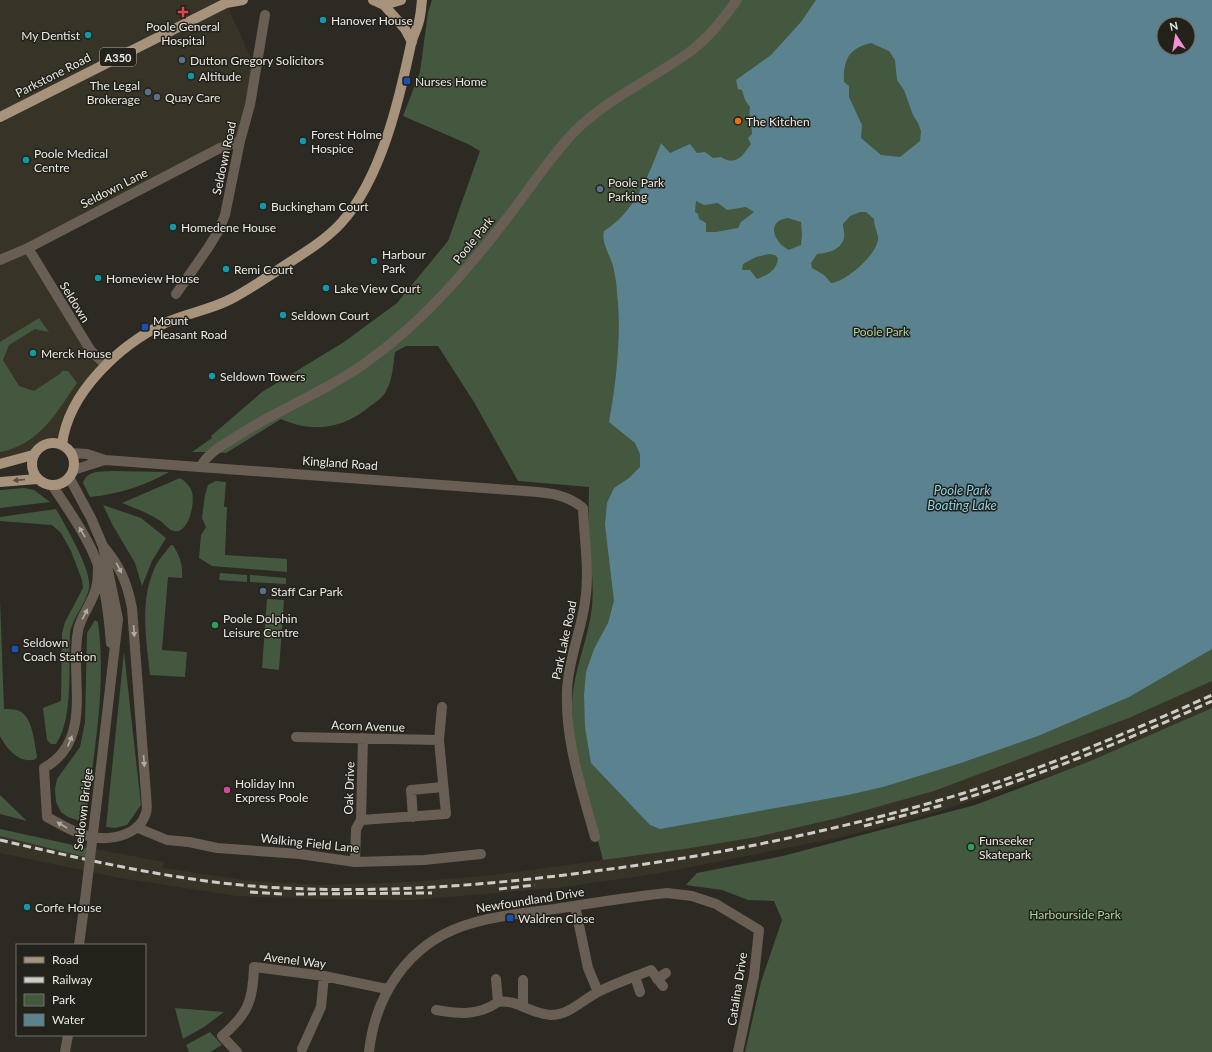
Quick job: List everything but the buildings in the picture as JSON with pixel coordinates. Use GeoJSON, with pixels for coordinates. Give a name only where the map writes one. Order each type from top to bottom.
{"type":"FeatureCollection","features":[{"type":"Feature","properties":{"kind":"main road","name":"Parkstone Road"},"geometry":{"type":"LineString","coordinates":[[0,118],[10,111],[227,1],[243,0]]}},
{"type":"Feature","properties":{"kind":"main road"},"geometry":{"type":"LineString","coordinates":[[373,0],[384,5],[405,29],[412,42]]}},
{"type":"Feature","properties":{"kind":"main road"},"geometry":{"type":"LineString","coordinates":[[384,5],[400,0]]}},
{"type":"Feature","properties":{"kind":"main road"},"geometry":{"type":"LineString","coordinates":[[62,444],[63,432],[80,398],[106,365],[122,350],[165,323],[212,307],[244,292],[311,249],[342,222],[364,190],[382,150],[403,85],[412,42],[419,21],[422,0]]}},
{"type":"Feature","properties":{"kind":"main road","name":"A350"},"geometry":{"type":"LineString","coordinates":[[0,114],[10,111]]}},
{"type":"Feature","properties":{"kind":"main road"},"geometry":{"type":"LineString","coordinates":[[51,442],[62,444],[71,453],[74,461],[71,473],[60,484],[44,484],[37,479],[31,465],[33,455],[38,448],[44,444],[51,442]]}},
{"type":"Feature","properties":{"kind":"main road"},"geometry":{"type":"LineString","coordinates":[[0,464],[33,455]]}},
{"type":"Feature","properties":{"kind":"main road"},"geometry":{"type":"LineString","coordinates":[[0,482],[37,479]]}},
{"type":"Feature","properties":{"kind":"street","name":"Poole Park"},"geometry":{"type":"LineString","coordinates":[[201,466],[209,455],[257,423],[318,391],[367,362],[423,315],[475,260],[536,177],[577,129],[629,91],[690,52],[716,29],[737,0]]}},
{"type":"Feature","properties":{"kind":"street","name":"Seldown Road"},"geometry":{"type":"LineString","coordinates":[[176,294],[219,230],[232,188],[240,141],[257,72],[265,15]]}},
{"type":"Feature","properties":{"kind":"street","name":"Seldown Lane"},"geometry":{"type":"LineString","coordinates":[[0,260],[28,248],[216,149],[240,141]]}},
{"type":"Feature","properties":{"kind":"street","name":"Seldown"},"geometry":{"type":"LineString","coordinates":[[28,248],[91,351],[106,365]]}},
{"type":"Feature","properties":{"kind":"street","name":"Kingland Road"},"geometry":{"type":"LineString","coordinates":[[71,453],[87,454],[105,460],[524,491],[559,495],[572,499]]}},
{"type":"Feature","properties":{"kind":"street","name":"Kingland Road"},"geometry":{"type":"LineString","coordinates":[[71,473],[105,460]]}},
{"type":"Feature","properties":{"kind":"street","name":"Seldown Bridge"},"geometry":{"type":"LineString","coordinates":[[71,473],[103,546],[118,619],[113,675],[79,944]]}},
{"type":"Feature","properties":{"kind":"street","name":"Seldown Bridge"},"geometry":{"type":"LineString","coordinates":[[52,485],[84,535],[98,567],[109,619],[113,675]]}},
{"type":"Feature","properties":{"kind":"street","name":"Park Lake Road"},"geometry":{"type":"LineString","coordinates":[[572,499],[583,508],[587,582],[585,603],[569,665],[567,692],[568,718],[580,783],[594,837]]}},
{"type":"Feature","properties":{"kind":"street"},"geometry":{"type":"LineString","coordinates":[[98,567],[95,593],[78,632],[76,726],[66,750],[55,762],[44,768],[47,817],[70,830],[93,837],[119,837],[138,828],[147,812],[132,608],[129,593],[118,564],[103,546]]}},
{"type":"Feature","properties":{"kind":"street"},"geometry":{"type":"LineString","coordinates":[[362,820],[446,814],[439,740],[442,707]]}},
{"type":"Feature","properties":{"kind":"street","name":"Acorn Avenue"},"geometry":{"type":"LineString","coordinates":[[296,737],[439,740]]}},
{"type":"Feature","properties":{"kind":"street","name":"Oak Drive"},"geometry":{"type":"LineString","coordinates":[[355,862],[356,829],[362,820],[363,738]]}},
{"type":"Feature","properties":{"kind":"street"},"geometry":{"type":"LineString","coordinates":[[413,817],[411,790],[443,787]]}},
{"type":"Feature","properties":{"kind":"street","name":"Walking Field Lane"},"geometry":{"type":"LineString","coordinates":[[138,828],[167,840],[189,842],[217,848],[300,854],[355,862],[424,860],[482,854]]}},
{"type":"Feature","properties":{"kind":"street","name":"Newfoundland Drive"},"geometry":{"type":"LineString","coordinates":[[369,1052],[376,1018],[388,989],[410,959],[428,944],[449,932],[475,922],[666,893],[692,896],[716,904],[759,930]]}},
{"type":"Feature","properties":{"kind":"street"},"geometry":{"type":"LineString","coordinates":[[575,906],[588,968],[598,992]]}},
{"type":"Feature","properties":{"kind":"street","name":"Catalina Drive"},"geometry":{"type":"LineString","coordinates":[[738,1052],[754,976],[759,930]]}},
{"type":"Feature","properties":{"kind":"street","name":"Avenel Way"},"geometry":{"type":"LineString","coordinates":[[237,1052],[222,1036],[235,1025],[248,1006],[253,992],[254,968],[324,976],[388,989]]}},
{"type":"Feature","properties":{"kind":"street"},"geometry":{"type":"LineString","coordinates":[[436,1010],[460,1014],[472,1013],[498,1002],[508,1000],[542,1014],[558,1014],[572,1009],[598,992],[635,976],[651,970],[660,982],[666,973]]}},
{"type":"Feature","properties":{"kind":"street"},"geometry":{"type":"LineString","coordinates":[[302,1049],[321,1007],[324,976]]}},
{"type":"Feature","properties":{"kind":"street"},"geometry":{"type":"LineString","coordinates":[[635,976],[640,992]]}},
{"type":"Feature","properties":{"kind":"street"},"geometry":{"type":"LineString","coordinates":[[496,979],[498,1002]]}},
{"type":"Feature","properties":{"kind":"street"},"geometry":{"type":"LineString","coordinates":[[523,980],[523,1006]]}},
{"type":"Feature","properties":{"kind":"street"},"geometry":{"type":"LineString","coordinates":[[66,1052],[68,1036]]}},
{"type":"Feature","properties":{"kind":"shaded area"},"geometry":{"type":"Polygon","coordinates":[[[0,0],[228,0],[226,3],[257,72],[240,141],[28,248],[106,365],[80,398],[62,445],[51,442],[44,444],[35,452],[0,464],[0,0]]]}},
{"type":"Feature","properties":{"kind":"shaded area"},"geometry":{"type":"Polygon","coordinates":[[[1212,681],[1212,708],[1088,763],[927,815],[837,838],[655,874],[556,888],[413,900],[317,899],[237,896],[120,878],[0,853],[0,829],[164,862],[163,868],[252,881],[318,885],[409,882],[494,875],[685,849],[757,837],[838,818],[934,791],[1129,718],[1212,681]]]}},
{"type":"Feature","properties":{"kind":"green space","name":"Poole Park Boating Lake"},"geometry":{"type":"Polygon","coordinates":[[[432,0],[1212,0],[1212,681],[1129,718],[934,791],[838,818],[757,837],[685,849],[603,860],[579,765],[573,727],[572,708],[574,684],[589,626],[593,595],[589,532],[589,487],[518,481],[474,402],[438,346],[406,346],[395,352],[391,377],[385,394],[368,408],[347,421],[326,427],[315,427],[304,426],[281,419],[226,453],[192,452],[212,438],[211,436],[262,392],[344,342],[397,303],[448,241],[480,151],[468,144],[403,116],[420,72],[428,12],[432,0]]]}},
{"type":"Feature","properties":{"kind":"green space"},"geometry":{"type":"Polygon","coordinates":[[[39,318],[49,332],[35,329],[9,345],[3,360],[19,386],[34,391],[60,374],[62,371],[68,371],[77,383],[54,416],[36,435],[14,448],[0,452],[0,342],[39,318]]]}},
{"type":"Feature","properties":{"kind":"green space"},"geometry":{"type":"Polygon","coordinates":[[[94,472],[169,472],[131,489],[90,497],[83,483],[85,479],[94,472]]]}},
{"type":"Feature","properties":{"kind":"green space"},"geometry":{"type":"Polygon","coordinates":[[[180,478],[190,488],[193,503],[187,523],[184,528],[179,531],[174,531],[155,517],[122,503],[180,478]]]}},
{"type":"Feature","properties":{"kind":"green space"},"geometry":{"type":"Polygon","coordinates":[[[216,481],[226,482],[224,507],[227,507],[225,555],[287,559],[287,572],[212,566],[199,558],[201,535],[206,527],[202,518],[205,495],[208,485],[216,481]]]}},
{"type":"Feature","properties":{"kind":"green space"},"geometry":{"type":"Polygon","coordinates":[[[24,488],[34,490],[50,502],[0,508],[0,490],[24,488]]]}},
{"type":"Feature","properties":{"kind":"green space"},"geometry":{"type":"Polygon","coordinates":[[[103,505],[141,518],[166,538],[152,561],[142,586],[135,563],[112,524],[103,505]]]}},
{"type":"Feature","properties":{"kind":"green space"},"geometry":{"type":"Polygon","coordinates":[[[56,509],[83,560],[89,581],[89,589],[70,632],[69,690],[66,720],[62,733],[56,744],[51,744],[47,740],[43,708],[61,701],[62,633],[65,622],[83,588],[82,580],[71,551],[61,533],[52,525],[0,521],[0,517],[56,509]]]}},
{"type":"Feature","properties":{"kind":"green space"},"geometry":{"type":"Polygon","coordinates":[[[171,545],[173,545],[178,553],[182,569],[182,578],[168,577],[162,650],[187,652],[185,677],[150,675],[147,647],[145,619],[147,592],[156,565],[171,545]]]}},
{"type":"Feature","properties":{"kind":"green space"},"geometry":{"type":"Polygon","coordinates":[[[220,573],[247,575],[247,582],[219,580],[220,573]]]}},
{"type":"Feature","properties":{"kind":"green space"},"geometry":{"type":"Polygon","coordinates":[[[250,575],[286,578],[286,584],[250,582],[250,575]]]}},
{"type":"Feature","properties":{"kind":"green space"},"geometry":{"type":"Polygon","coordinates":[[[267,599],[284,600],[279,670],[262,668],[267,599]]]}},
{"type":"Feature","properties":{"kind":"green space"},"geometry":{"type":"Polygon","coordinates":[[[0,600],[4,709],[17,710],[26,717],[30,723],[34,737],[37,756],[36,759],[24,760],[19,758],[6,746],[0,736],[0,600]]]}},
{"type":"Feature","properties":{"kind":"green space"},"geometry":{"type":"Polygon","coordinates":[[[95,620],[98,622],[100,647],[100,697],[85,823],[68,817],[61,812],[56,802],[55,789],[57,779],[80,747],[85,722],[87,633],[95,620]]]}},
{"type":"Feature","properties":{"kind":"green space"},"geometry":{"type":"Polygon","coordinates":[[[124,652],[141,805],[127,825],[115,828],[106,827],[124,652]]]}},
{"type":"Feature","properties":{"kind":"green space","name":"Harbourside Park"},"geometry":{"type":"Polygon","coordinates":[[[1212,708],[1212,1052],[745,1052],[761,982],[782,920],[774,901],[748,900],[722,890],[686,885],[697,873],[783,856],[975,805],[1088,762],[1212,708]]]}},
{"type":"Feature","properties":{"kind":"green space"},"geometry":{"type":"Polygon","coordinates":[[[0,795],[27,821],[0,814],[0,795]]]}},
{"type":"Feature","properties":{"kind":"green space"},"geometry":{"type":"Polygon","coordinates":[[[0,829],[91,849],[90,858],[0,836],[0,829]]]}},
{"type":"Feature","properties":{"kind":"green space"},"geometry":{"type":"Polygon","coordinates":[[[175,1008],[224,1012],[204,1027],[183,1039],[175,1008]]]}},
{"type":"Feature","properties":{"kind":"green space"},"geometry":{"type":"Polygon","coordinates":[[[210,1032],[222,1045],[210,1052],[189,1052],[186,1045],[210,1032]]]}},
{"type":"Feature","properties":{"kind":"water","name":"Poole Park Boating Lake"},"geometry":{"type":"Polygon","coordinates":[[[816,0],[1212,0],[1212,649],[1129,697],[1038,736],[961,763],[883,787],[848,795],[660,829],[650,825],[591,763],[585,727],[584,695],[586,672],[594,649],[608,623],[614,601],[605,525],[607,503],[614,488],[629,478],[640,467],[640,454],[635,443],[609,422],[616,375],[619,325],[616,280],[603,235],[604,231],[615,223],[632,204],[646,180],[661,143],[670,153],[690,144],[697,153],[705,152],[713,158],[721,157],[731,161],[742,156],[751,144],[748,138],[752,134],[749,113],[750,107],[745,100],[742,90],[738,89],[736,80],[771,55],[801,22],[816,0]],[[871,43],[857,48],[849,56],[846,61],[844,74],[844,82],[849,86],[849,97],[862,125],[861,138],[881,155],[900,157],[920,141],[921,131],[913,115],[904,90],[897,80],[895,60],[889,51],[871,43]],[[696,201],[695,212],[698,214],[699,219],[706,223],[706,232],[716,232],[738,228],[741,222],[754,212],[746,207],[727,210],[718,203],[704,205],[696,201]],[[860,212],[850,216],[843,224],[844,238],[840,245],[830,252],[817,254],[811,263],[812,268],[824,275],[831,283],[844,278],[859,267],[872,253],[878,240],[874,219],[866,212],[860,212]],[[788,218],[776,223],[774,232],[779,242],[789,250],[801,245],[802,235],[801,222],[788,218]],[[769,254],[756,257],[743,264],[742,270],[750,270],[757,279],[765,276],[774,269],[778,258],[775,255],[769,254]]]}},
{"type":"Feature","properties":{"kind":"railway"},"geometry":{"type":"LineString","coordinates":[[0,840],[165,875],[265,887],[348,890],[430,887],[513,881],[683,858],[771,842],[901,811],[944,799],[1046,765],[1080,752],[1212,695]]}},
{"type":"Feature","properties":{"kind":"railway"},"geometry":{"type":"LineString","coordinates":[[960,800],[1088,755],[1212,701]]}},
{"type":"Feature","properties":{"kind":"railway"},"geometry":{"type":"LineString","coordinates":[[864,826],[943,805]]}},
{"type":"Feature","properties":{"kind":"railway"},"geometry":{"type":"LineString","coordinates":[[499,889],[535,885]]}},
{"type":"Feature","properties":{"kind":"railway"},"geometry":{"type":"LineString","coordinates":[[250,892],[282,894]]}},
{"type":"Feature","properties":{"kind":"railway"},"geometry":{"type":"LineString","coordinates":[[296,894],[432,893]]}},
{"type":"Feature","properties":{"kind":"place","name":"Poole General Hospital"},"geometry":{"type":"Point","coordinates":[183,12]}},
{"type":"Feature","properties":{"kind":"place","name":"Hanover House"},"geometry":{"type":"Point","coordinates":[323,20]}},
{"type":"Feature","properties":{"kind":"place","name":"My Dentist"},"geometry":{"type":"Point","coordinates":[88,35]}},
{"type":"Feature","properties":{"kind":"place","name":"Dutton Gregory Solicitors"},"geometry":{"type":"Point","coordinates":[182,60]}},
{"type":"Feature","properties":{"kind":"place","name":"Altitude"},"geometry":{"type":"Point","coordinates":[191,76]}},
{"type":"Feature","properties":{"kind":"place","name":"Nurses Home"},"geometry":{"type":"Point","coordinates":[407,81]}},
{"type":"Feature","properties":{"kind":"place","name":"The Legal Brokerage"},"geometry":{"type":"Point","coordinates":[148,92]}},
{"type":"Feature","properties":{"kind":"place","name":"Quay Care"},"geometry":{"type":"Point","coordinates":[157,97]}},
{"type":"Feature","properties":{"kind":"place","name":"The Kitchen"},"geometry":{"type":"Point","coordinates":[738,121]}},
{"type":"Feature","properties":{"kind":"place","name":"Forest Holme Hospice"},"geometry":{"type":"Point","coordinates":[303,141]}},
{"type":"Feature","properties":{"kind":"place","name":"Poole Medical Centre"},"geometry":{"type":"Point","coordinates":[26,160]}},
{"type":"Feature","properties":{"kind":"place","name":"Poole Park Parking"},"geometry":{"type":"Point","coordinates":[600,189]}},
{"type":"Feature","properties":{"kind":"place","name":"Buckingham Court"},"geometry":{"type":"Point","coordinates":[263,206]}},
{"type":"Feature","properties":{"kind":"place","name":"Homedene House"},"geometry":{"type":"Point","coordinates":[173,227]}},
{"type":"Feature","properties":{"kind":"place","name":"Harbour Park"},"geometry":{"type":"Point","coordinates":[374,261]}},
{"type":"Feature","properties":{"kind":"place","name":"Remi Court"},"geometry":{"type":"Point","coordinates":[226,269]}},
{"type":"Feature","properties":{"kind":"place","name":"Homeview House"},"geometry":{"type":"Point","coordinates":[98,278]}},
{"type":"Feature","properties":{"kind":"place","name":"Lake View Court"},"geometry":{"type":"Point","coordinates":[326,288]}},
{"type":"Feature","properties":{"kind":"place","name":"Seldown Court"},"geometry":{"type":"Point","coordinates":[283,315]}},
{"type":"Feature","properties":{"kind":"place","name":"Mount Pleasant Road"},"geometry":{"type":"Point","coordinates":[145,327]}},
{"type":"Feature","properties":{"kind":"place","name":"Merck House"},"geometry":{"type":"Point","coordinates":[33,353]}},
{"type":"Feature","properties":{"kind":"place","name":"Seldown Towers"},"geometry":{"type":"Point","coordinates":[212,376]}},
{"type":"Feature","properties":{"kind":"place","name":"Staff Car Park"},"geometry":{"type":"Point","coordinates":[263,591]}},
{"type":"Feature","properties":{"kind":"place","name":"Poole Dolphin Leisure Centre"},"geometry":{"type":"Point","coordinates":[215,625]}},
{"type":"Feature","properties":{"kind":"place","name":"Seldown Coach Station"},"geometry":{"type":"Point","coordinates":[15,649]}},
{"type":"Feature","properties":{"kind":"place","name":"Holiday Inn Express Poole"},"geometry":{"type":"Point","coordinates":[227,790]}},
{"type":"Feature","properties":{"kind":"place","name":"Funseeker Skatepark"},"geometry":{"type":"Point","coordinates":[971,847]}},
{"type":"Feature","properties":{"kind":"place","name":"Corfe House"},"geometry":{"type":"Point","coordinates":[27,907]}},
{"type":"Feature","properties":{"kind":"place","name":"Waldren Close"},"geometry":{"type":"Point","coordinates":[510,918]}}]}
